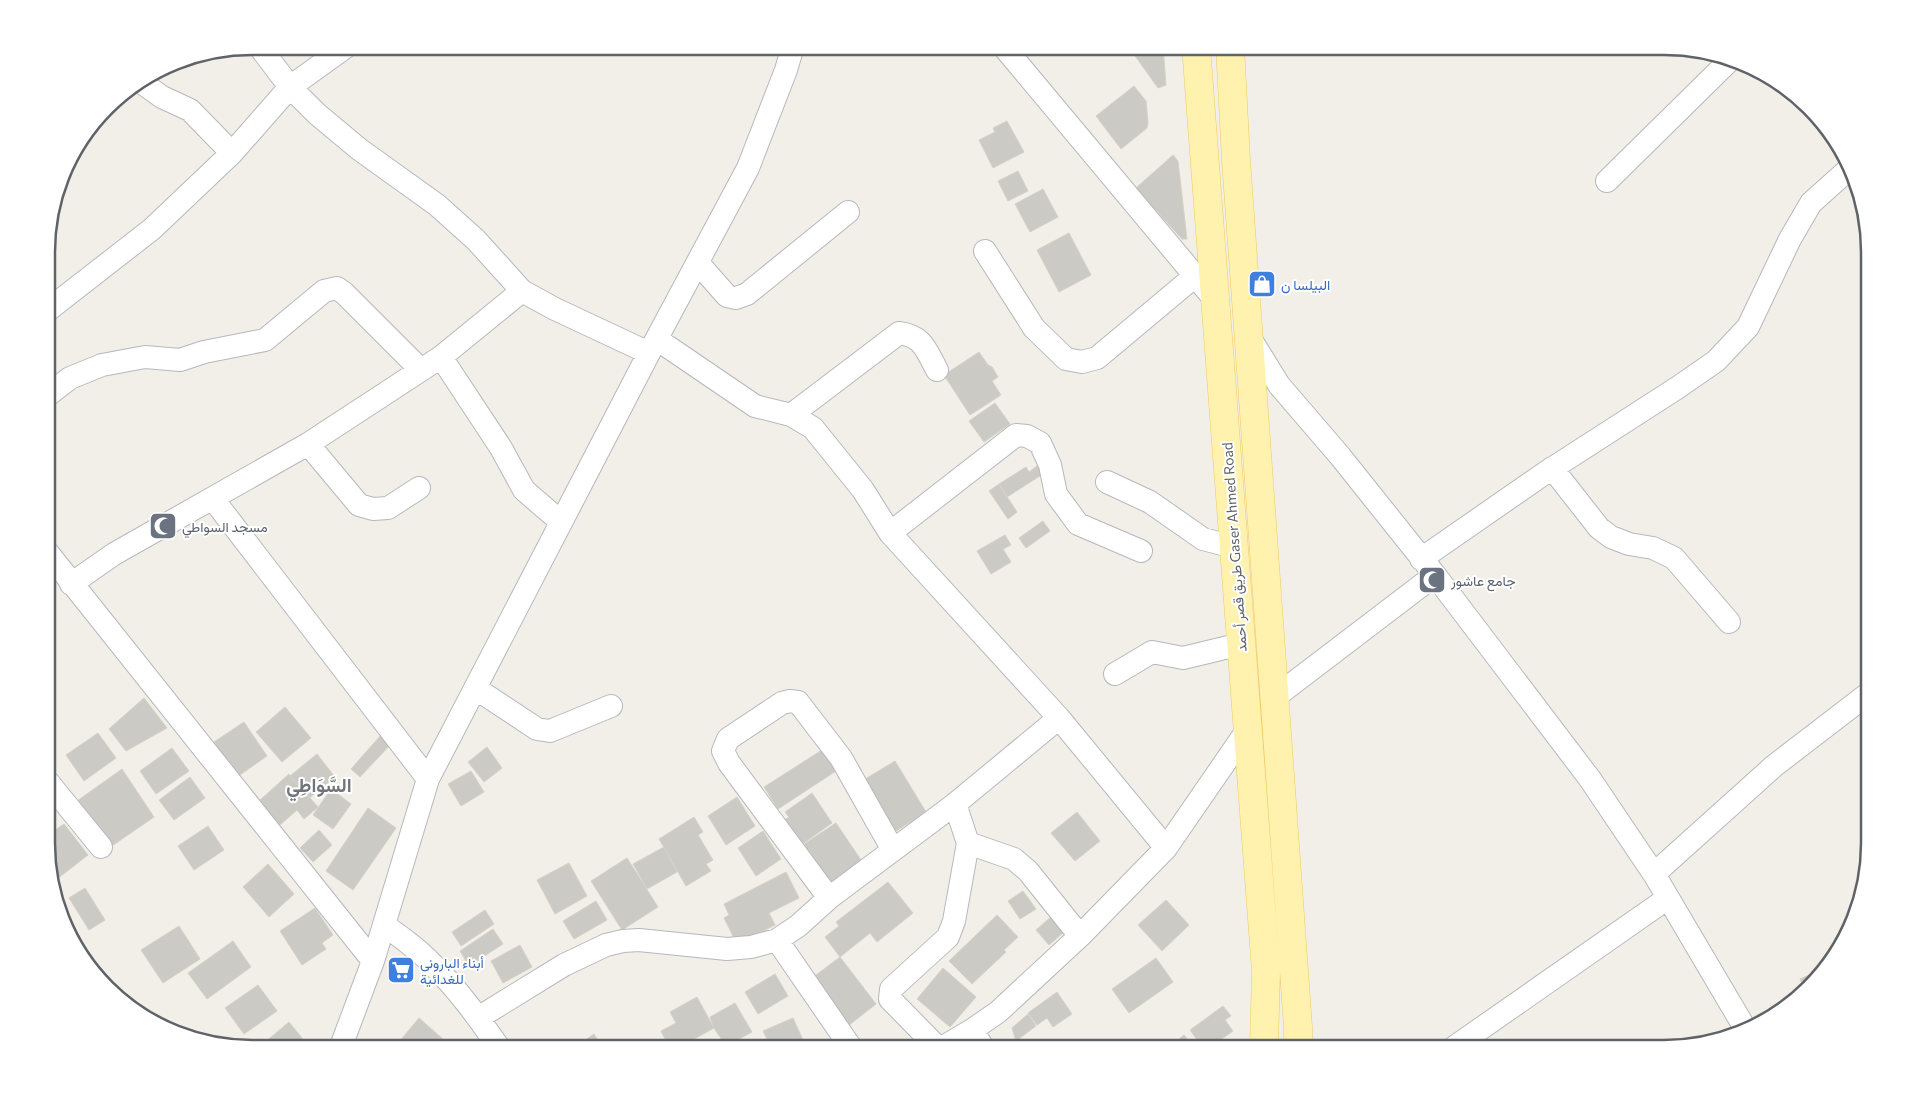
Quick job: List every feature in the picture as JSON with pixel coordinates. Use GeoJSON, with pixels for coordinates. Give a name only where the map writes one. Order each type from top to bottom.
{"type":"FeatureCollection","features":[{"type":"Feature","properties":{"kind":"main road","name":"طريق قصر أحمد Gaser Ahmed Road"},"geometry":{"type":"LineString","coordinates":[[1197,55],[1266,971],[1264,1040]]}},
{"type":"Feature","properties":{"kind":"main road"},"geometry":{"type":"LineString","coordinates":[[1230,55],[1236,160],[1298,1040]]}},
{"type":"Feature","properties":{"kind":"street"},"geometry":{"type":"LineString","coordinates":[[266,55],[290,87],[317,114],[359,149],[437,205],[476,240],[522,291],[555,309],[653,346],[755,406],[791,415],[813,428],[863,490],[890,533],[1059,718],[1166,848]]}},
{"type":"Feature","properties":{"kind":"street"},"geometry":{"type":"LineString","coordinates":[[55,305],[152,229],[232,153],[290,87],[334,55]]}},
{"type":"Feature","properties":{"kind":"street"},"geometry":{"type":"LineString","coordinates":[[343,1040],[373,962],[428,779],[653,346],[748,168],[790,55]]}},
{"type":"Feature","properties":{"kind":"street"},"geometry":{"type":"LineString","coordinates":[[1011,55],[1216,301]]}},
{"type":"Feature","properties":{"kind":"street"},"geometry":{"type":"LineString","coordinates":[[1607,181],[1725,65]]}},
{"type":"Feature","properties":{"kind":"street"},"geometry":{"type":"LineString","coordinates":[[146,86],[162,97],[190,110],[232,153]]}},
{"type":"Feature","properties":{"kind":"street"},"geometry":{"type":"LineString","coordinates":[[1275,697],[1428,567],[1552,468],[1716,361],[1748,327],[1790,239],[1811,204],[1844,173]]}},
{"type":"Feature","properties":{"kind":"street"},"geometry":{"type":"LineString","coordinates":[[698,263],[727,296],[736,298],[742,296],[747,294],[848,212]]}},
{"type":"Feature","properties":{"kind":"street"},"geometry":{"type":"LineString","coordinates":[[985,252],[1034,328],[1066,358],[1082,362],[1097,358],[1195,276]]}},
{"type":"Feature","properties":{"kind":"street"},"geometry":{"type":"LineString","coordinates":[[55,390],[70,378],[102,366],[145,357],[180,360],[204,352],[265,340],[324,291],[337,288],[421,370]]}},
{"type":"Feature","properties":{"kind":"street"},"geometry":{"type":"LineString","coordinates":[[72,584],[114,554],[308,444],[441,357],[522,291]]}},
{"type":"Feature","properties":{"kind":"street"},"geometry":{"type":"LineString","coordinates":[[791,415],[899,333],[910,334],[921,341],[937,370]]}},
{"type":"Feature","properties":{"kind":"street"},"geometry":{"type":"LineString","coordinates":[[1250,338],[1279,385],[1340,456],[1428,567],[1590,779],[1654,874],[1742,1024]]}},
{"type":"Feature","properties":{"kind":"street"},"geometry":{"type":"LineString","coordinates":[[441,357],[501,448],[524,490],[561,522]]}},
{"type":"Feature","properties":{"kind":"street"},"geometry":{"type":"LineString","coordinates":[[890,533],[1016,435],[1027,436],[1040,443],[1050,465],[1056,494],[1078,524],[1142,551]]}},
{"type":"Feature","properties":{"kind":"street"},"geometry":{"type":"LineString","coordinates":[[308,444],[359,505],[374,510],[388,508],[419,488]]}},
{"type":"Feature","properties":{"kind":"street"},"geometry":{"type":"LineString","coordinates":[[1552,468],[1599,528],[1611,537],[1629,544],[1653,548],[1674,558],[1729,622]]}},
{"type":"Feature","properties":{"kind":"street"},"geometry":{"type":"LineString","coordinates":[[1106,482],[1150,502],[1202,539],[1234,547]]}},
{"type":"Feature","properties":{"kind":"street"},"geometry":{"type":"LineString","coordinates":[[213,498],[428,779]]}},
{"type":"Feature","properties":{"kind":"street"},"geometry":{"type":"LineString","coordinates":[[55,562],[373,962]]}},
{"type":"Feature","properties":{"kind":"street"},"geometry":{"type":"LineString","coordinates":[[1115,674],[1152,652],[1183,658],[1241,644]]}},
{"type":"Feature","properties":{"kind":"street"},"geometry":{"type":"LineString","coordinates":[[475,688],[537,729],[550,731],[611,706]]}},
{"type":"Feature","properties":{"kind":"street"},"geometry":{"type":"LineString","coordinates":[[1654,874],[1774,766],[1861,699]]}},
{"type":"Feature","properties":{"kind":"street"},"geometry":{"type":"LineString","coordinates":[[829,898],[728,763],[723,751],[728,739],[782,703],[798,702],[841,758],[893,850]]}},
{"type":"Feature","properties":{"kind":"street"},"geometry":{"type":"LineString","coordinates":[[478,1018],[564,965],[606,945],[639,940],[727,949],[751,947],[777,940],[798,926],[829,898],[954,804],[1059,718]]}},
{"type":"Feature","properties":{"kind":"street"},"geometry":{"type":"LineString","coordinates":[[954,1040],[998,1012],[1080,936],[1166,848],[1248,729]]}},
{"type":"Feature","properties":{"kind":"street"},"geometry":{"type":"LineString","coordinates":[[55,791],[101,847]]}},
{"type":"Feature","properties":{"kind":"street"},"geometry":{"type":"LineString","coordinates":[[931,1040],[890,999],[890,994],[891,988],[948,937],[954,921],[968,843],[954,804]]}},
{"type":"Feature","properties":{"kind":"street"},"geometry":{"type":"LineString","coordinates":[[968,843],[1014,859],[1028,871],[1080,936]]}},
{"type":"Feature","properties":{"kind":"street"},"geometry":{"type":"LineString","coordinates":[[1464,1040],[1668,898]]}},
{"type":"Feature","properties":{"kind":"street"},"geometry":{"type":"LineString","coordinates":[[384,925],[416,948],[434,964],[494,1040]]}},
{"type":"Feature","properties":{"kind":"street"},"geometry":{"type":"LineString","coordinates":[[777,940],[846,1040]]}},
{"type":"Feature","properties":{"kind":"street"},"geometry":{"type":"LineString","coordinates":[[972,1030],[979,1040]]}},
{"type":"Feature","properties":{"kind":"building"},"geometry":{"type":"Polygon","coordinates":[[[1134,55],[1164,55],[1166,85],[1158,88],[1134,55]]]}},
{"type":"Feature","properties":{"kind":"building"},"geometry":{"type":"Polygon","coordinates":[[[1134,86],[1146,101],[1147,128],[1121,149],[1096,116],[1134,86]]]}},
{"type":"Feature","properties":{"kind":"building"},"geometry":{"type":"Polygon","coordinates":[[[1007,121],[1024,152],[993,168],[979,140],[995,132],[993,128],[1007,121]]]}},
{"type":"Feature","properties":{"kind":"building"},"geometry":{"type":"Polygon","coordinates":[[[1173,155],[1178,161],[1187,239],[1182,239],[1136,188],[1173,155]]]}},
{"type":"Feature","properties":{"kind":"building"},"geometry":{"type":"Polygon","coordinates":[[[1018,171],[1028,191],[1008,201],[998,181],[1018,171]]]}},
{"type":"Feature","properties":{"kind":"building"},"geometry":{"type":"Polygon","coordinates":[[[1043,189],[1058,217],[1030,232],[1015,204],[1043,189]]]}},
{"type":"Feature","properties":{"kind":"building"},"geometry":{"type":"Polygon","coordinates":[[[1069,233],[1091,275],[1059,292],[1037,250],[1069,233]]]}},
{"type":"Feature","properties":{"kind":"building"},"geometry":{"type":"Polygon","coordinates":[[[979,352],[998,377],[992,381],[1001,395],[970,415],[944,375],[979,352]]]}},
{"type":"Feature","properties":{"kind":"building"},"geometry":{"type":"Polygon","coordinates":[[[995,403],[1010,424],[984,442],[969,421],[995,403]]]}},
{"type":"Feature","properties":{"kind":"building"},"geometry":{"type":"Polygon","coordinates":[[[1037,466],[1043,474],[1007,497],[999,484],[1026,467],[1029,472],[1037,466]]]}},
{"type":"Feature","properties":{"kind":"building"},"geometry":{"type":"Polygon","coordinates":[[[999,484],[1017,512],[1008,519],[989,491],[999,484]]]}},
{"type":"Feature","properties":{"kind":"building"},"geometry":{"type":"Polygon","coordinates":[[[1043,521],[1050,531],[1026,548],[1019,538],[1043,521]]]}},
{"type":"Feature","properties":{"kind":"building"},"geometry":{"type":"Polygon","coordinates":[[[1005,535],[1011,545],[1003,549],[1011,562],[991,574],[977,551],[1005,535]]]}},
{"type":"Feature","properties":{"kind":"building"},"geometry":{"type":"Polygon","coordinates":[[[144,698],[167,728],[126,751],[109,729],[144,698]]]}},
{"type":"Feature","properties":{"kind":"building"},"geometry":{"type":"Polygon","coordinates":[[[285,707],[311,738],[282,762],[256,732],[285,707]]]}},
{"type":"Feature","properties":{"kind":"building"},"geometry":{"type":"Polygon","coordinates":[[[244,722],[267,756],[237,777],[214,742],[244,722]]]}},
{"type":"Feature","properties":{"kind":"building"},"geometry":{"type":"Polygon","coordinates":[[[98,733],[116,758],[84,781],[66,755],[98,733]]]}},
{"type":"Feature","properties":{"kind":"building"},"geometry":{"type":"Polygon","coordinates":[[[381,735],[391,744],[360,777],[351,769],[381,735]]]}},
{"type":"Feature","properties":{"kind":"building"},"geometry":{"type":"Polygon","coordinates":[[[487,747],[502,768],[484,782],[468,762],[487,747]]]}},
{"type":"Feature","properties":{"kind":"building"},"geometry":{"type":"Polygon","coordinates":[[[172,748],[189,771],[156,794],[140,771],[172,748]]]}},
{"type":"Feature","properties":{"kind":"building"},"geometry":{"type":"Polygon","coordinates":[[[822,750],[836,771],[778,809],[764,787],[822,750]]]}},
{"type":"Feature","properties":{"kind":"building"},"geometry":{"type":"Polygon","coordinates":[[[317,754],[335,777],[308,799],[290,776],[317,754]]]}},
{"type":"Feature","properties":{"kind":"building"},"geometry":{"type":"Polygon","coordinates":[[[895,761],[926,812],[893,833],[862,781],[895,761]]]}},
{"type":"Feature","properties":{"kind":"building"},"geometry":{"type":"Polygon","coordinates":[[[122,769],[154,817],[109,848],[77,801],[122,769]]]}},
{"type":"Feature","properties":{"kind":"building"},"geometry":{"type":"Polygon","coordinates":[[[471,771],[484,792],[461,806],[448,784],[471,771]]]}},
{"type":"Feature","properties":{"kind":"building"},"geometry":{"type":"Polygon","coordinates":[[[289,774],[318,807],[304,819],[297,810],[280,825],[259,801],[289,774]]]}},
{"type":"Feature","properties":{"kind":"building"},"geometry":{"type":"Polygon","coordinates":[[[190,777],[205,798],[174,820],[159,800],[190,777]]]}},
{"type":"Feature","properties":{"kind":"building"},"geometry":{"type":"Polygon","coordinates":[[[331,789],[351,804],[333,829],[313,815],[331,789]]]}},
{"type":"Feature","properties":{"kind":"building"},"geometry":{"type":"Polygon","coordinates":[[[812,793],[832,823],[798,847],[781,822],[789,817],[785,812],[812,793]]]}},
{"type":"Feature","properties":{"kind":"building"},"geometry":{"type":"Polygon","coordinates":[[[737,797],[755,826],[726,845],[708,816],[737,797]]]}},
{"type":"Feature","properties":{"kind":"building"},"geometry":{"type":"Polygon","coordinates":[[[368,808],[396,828],[353,890],[326,871],[368,808]]]}},
{"type":"Feature","properties":{"kind":"building"},"geometry":{"type":"Polygon","coordinates":[[[1077,812],[1100,841],[1075,861],[1051,833],[1077,812]]]}},
{"type":"Feature","properties":{"kind":"building"},"geometry":{"type":"Polygon","coordinates":[[[694,817],[703,832],[698,835],[713,860],[706,864],[711,871],[686,886],[659,839],[694,817]]]}},
{"type":"Feature","properties":{"kind":"building"},"geometry":{"type":"Polygon","coordinates":[[[836,823],[863,863],[830,884],[804,844],[836,823]]]}},
{"type":"Feature","properties":{"kind":"building"},"geometry":{"type":"Polygon","coordinates":[[[64,824],[88,855],[58,878],[55,856],[55,830],[64,824]]]}},
{"type":"Feature","properties":{"kind":"building"},"geometry":{"type":"Polygon","coordinates":[[[208,826],[224,850],[194,870],[178,846],[208,826]]]}},
{"type":"Feature","properties":{"kind":"building"},"geometry":{"type":"Polygon","coordinates":[[[319,830],[332,845],[313,862],[300,848],[319,830]]]}},
{"type":"Feature","properties":{"kind":"building"},"geometry":{"type":"Polygon","coordinates":[[[763,831],[781,859],[756,876],[738,848],[763,831]]]}},
{"type":"Feature","properties":{"kind":"building"},"geometry":{"type":"Polygon","coordinates":[[[664,847],[677,872],[647,889],[633,864],[664,847]]]}},
{"type":"Feature","properties":{"kind":"building"},"geometry":{"type":"Polygon","coordinates":[[[627,858],[658,907],[622,930],[591,881],[627,858]]]}},
{"type":"Feature","properties":{"kind":"building"},"geometry":{"type":"Polygon","coordinates":[[[569,863],[587,896],[555,914],[537,880],[569,863]]]}},
{"type":"Feature","properties":{"kind":"building"},"geometry":{"type":"Polygon","coordinates":[[[268,864],[294,894],[269,917],[243,887],[268,864]]]}},
{"type":"Feature","properties":{"kind":"building"},"geometry":{"type":"Polygon","coordinates":[[[786,872],[799,898],[769,913],[775,925],[737,944],[724,918],[729,915],[724,904],[786,872]]]}},
{"type":"Feature","properties":{"kind":"building"},"geometry":{"type":"Polygon","coordinates":[[[888,882],[913,913],[877,942],[870,933],[840,957],[825,937],[839,926],[836,922],[888,882]]]}},
{"type":"Feature","properties":{"kind":"building"},"geometry":{"type":"Polygon","coordinates":[[[85,888],[105,920],[89,930],[69,898],[85,888]]]}},
{"type":"Feature","properties":{"kind":"building"},"geometry":{"type":"Polygon","coordinates":[[[1023,891],[1036,909],[1020,919],[1008,901],[1023,891]]]}},
{"type":"Feature","properties":{"kind":"building"},"geometry":{"type":"Polygon","coordinates":[[[1166,900],[1189,925],[1162,951],[1138,925],[1166,900]]]}},
{"type":"Feature","properties":{"kind":"building"},"geometry":{"type":"Polygon","coordinates":[[[596,901],[607,920],[574,939],[563,921],[596,901]]]}},
{"type":"Feature","properties":{"kind":"building"},"geometry":{"type":"Polygon","coordinates":[[[315,908],[333,935],[322,943],[326,949],[302,965],[280,931],[315,908]]]}},
{"type":"Feature","properties":{"kind":"building"},"geometry":{"type":"Polygon","coordinates":[[[485,910],[494,924],[461,946],[452,932],[485,910]]]}},
{"type":"Feature","properties":{"kind":"building"},"geometry":{"type":"Polygon","coordinates":[[[997,915],[1018,937],[1004,950],[1006,952],[972,984],[949,961],[997,915]]]}},
{"type":"Feature","properties":{"kind":"building"},"geometry":{"type":"Polygon","coordinates":[[[1052,916],[1065,931],[1049,945],[1036,930],[1052,916]]]}},
{"type":"Feature","properties":{"kind":"building"},"geometry":{"type":"Polygon","coordinates":[[[179,926],[200,959],[163,983],[141,950],[179,926]]]}},
{"type":"Feature","properties":{"kind":"building"},"geometry":{"type":"Polygon","coordinates":[[[493,929],[503,944],[469,966],[460,951],[493,929]]]}},
{"type":"Feature","properties":{"kind":"building"},"geometry":{"type":"Polygon","coordinates":[[[233,941],[251,967],[207,999],[188,973],[233,941]]]}},
{"type":"Feature","properties":{"kind":"building"},"geometry":{"type":"Polygon","coordinates":[[[520,945],[532,967],[503,983],[491,961],[520,945]]]}},
{"type":"Feature","properties":{"kind":"building"},"geometry":{"type":"Polygon","coordinates":[[[840,957],[876,1004],[848,1026],[812,978],[840,957]]]}},
{"type":"Feature","properties":{"kind":"building"},"geometry":{"type":"Polygon","coordinates":[[[1156,958],[1173,982],[1129,1013],[1112,989],[1156,958]]]}},
{"type":"Feature","properties":{"kind":"building"},"geometry":{"type":"Polygon","coordinates":[[[943,968],[976,997],[950,1027],[917,999],[943,968]]]}},
{"type":"Feature","properties":{"kind":"building"},"geometry":{"type":"Polygon","coordinates":[[[775,974],[788,996],[758,1014],[745,992],[775,974]]]}},
{"type":"Feature","properties":{"kind":"building"},"geometry":{"type":"Polygon","coordinates":[[[1811,974],[1802,983],[1800,979],[1811,974]]]}},
{"type":"Feature","properties":{"kind":"building"},"geometry":{"type":"Polygon","coordinates":[[[258,985],[277,1011],[244,1034],[225,1008],[258,985]]]}},
{"type":"Feature","properties":{"kind":"building"},"geometry":{"type":"Polygon","coordinates":[[[1057,992],[1072,1014],[1053,1027],[1047,1018],[1037,1025],[1028,1013],[1057,992]]]}},
{"type":"Feature","properties":{"kind":"building"},"geometry":{"type":"Polygon","coordinates":[[[697,997],[714,1028],[692,1040],[666,1040],[661,1031],[676,1023],[670,1012],[697,997]]]}},
{"type":"Feature","properties":{"kind":"building"},"geometry":{"type":"Polygon","coordinates":[[[735,1003],[752,1032],[737,1040],[722,1040],[714,1028],[710,1017],[735,1003]]]}},
{"type":"Feature","properties":{"kind":"building"},"geometry":{"type":"Polygon","coordinates":[[[1223,1006],[1231,1016],[1225,1020],[1233,1031],[1220,1040],[1197,1040],[1190,1030],[1223,1006]]]}},
{"type":"Feature","properties":{"kind":"building"},"geometry":{"type":"Polygon","coordinates":[[[1028,1014],[1036,1026],[1017,1040],[1012,1028],[1028,1014]]]}},
{"type":"Feature","properties":{"kind":"building"},"geometry":{"type":"Polygon","coordinates":[[[419,1018],[444,1040],[401,1040],[419,1018]]]}},
{"type":"Feature","properties":{"kind":"building"},"geometry":{"type":"Polygon","coordinates":[[[793,1018],[803,1040],[768,1040],[763,1031],[793,1018]]]}},
{"type":"Feature","properties":{"kind":"building"},"geometry":{"type":"Polygon","coordinates":[[[289,1022],[304,1040],[268,1040],[289,1022]]]}},
{"type":"Feature","properties":{"kind":"building"},"geometry":{"type":"Polygon","coordinates":[[[594,1034],[598,1040],[585,1040],[594,1034]]]}},
{"type":"Feature","properties":{"kind":"building"},"geometry":{"type":"Polygon","coordinates":[[[1184,1035],[1188,1040],[1178,1040],[1184,1035]]]}},
{"type":"Feature","properties":{"kind":"place","name":"البيلسا ن"},"geometry":{"type":"Point","coordinates":[1262,284]}},
{"type":"Feature","properties":{"kind":"place","name":"مسجد السواطي"},"geometry":{"type":"Point","coordinates":[163,526]}},
{"type":"Feature","properties":{"kind":"place","name":"جامع عاشور"},"geometry":{"type":"Point","coordinates":[1432,580]}},
{"type":"Feature","properties":{"kind":"place","name":"أبناء البارونى للغدائية"},"geometry":{"type":"Point","coordinates":[401,970]}},
{"type":"Feature","properties":{"kind":"district","name":"السَّوَاطِي"},"geometry":{"type":"Point","coordinates":[319,784]}}]}
